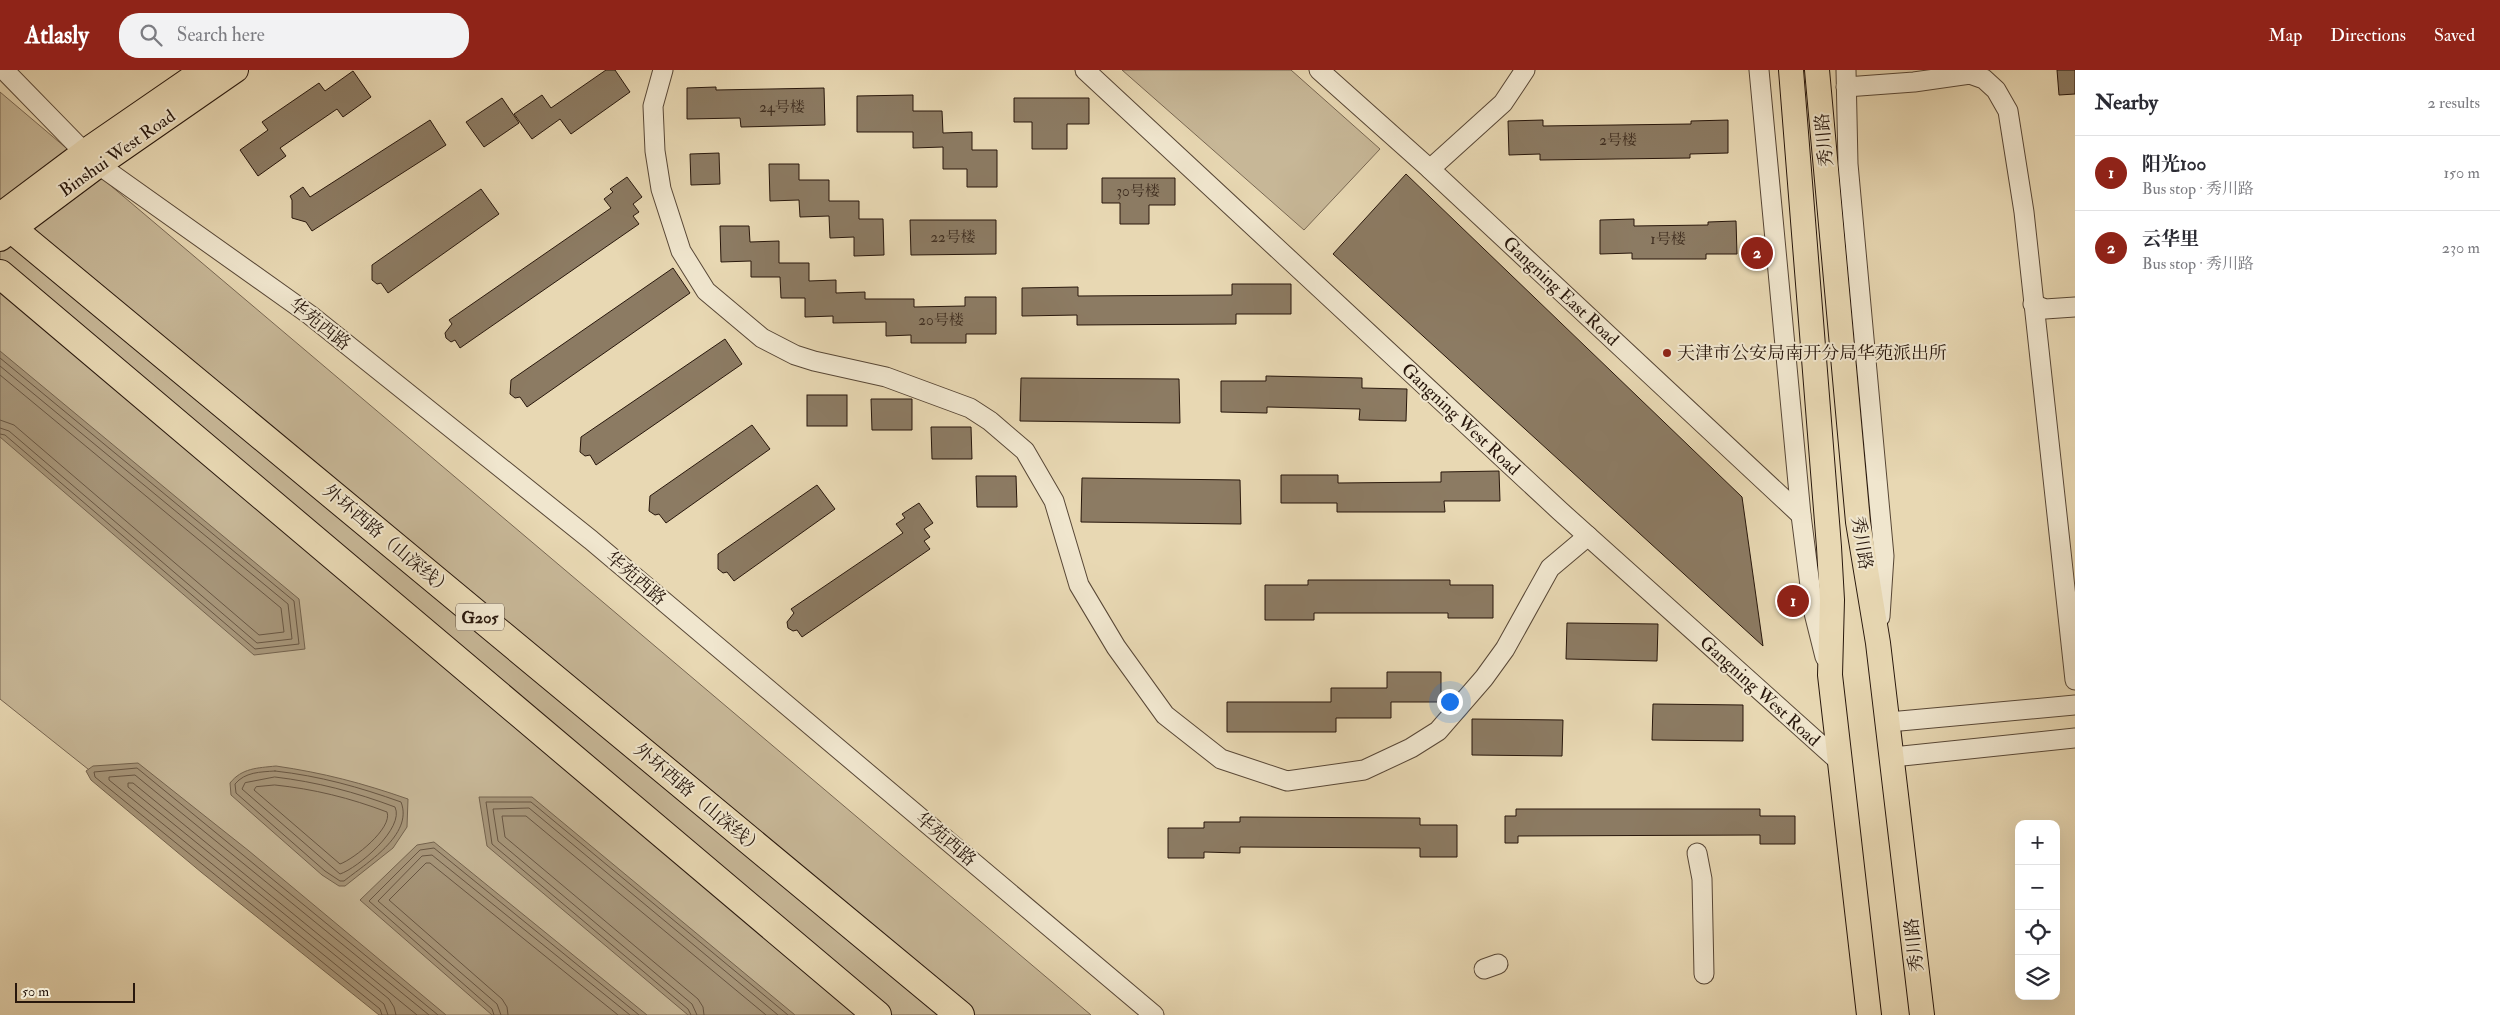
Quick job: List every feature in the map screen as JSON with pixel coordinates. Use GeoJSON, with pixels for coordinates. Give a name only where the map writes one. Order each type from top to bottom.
{"type":"FeatureCollection","features":[{"type":"Feature","properties":{"kind":"highway","name":"外环西路（山深线）"},"geometry":{"type":"LineString","coordinates":[[3,226],[960,1015]]}},
{"type":"Feature","properties":{"kind":"highway","name":"G205"},"geometry":{"type":"LineString","coordinates":[[0,274],[877,1015]]}},
{"type":"Feature","properties":{"kind":"main road","name":"Binshui West Road"},"geometry":{"type":"LineString","coordinates":[[3,226],[203,70]]}},
{"type":"Feature","properties":{"kind":"main road","name":"Binshui West Road"},"geometry":{"type":"LineString","coordinates":[[91,159],[236,70]]}},
{"type":"Feature","properties":{"kind":"main road","name":"秀川路"},"geometry":{"type":"LineString","coordinates":[[1791,70],[1832,600],[1830,675],[1869,1015]]}},
{"type":"Feature","properties":{"kind":"main road","name":"秀川路"},"geometry":{"type":"LineString","coordinates":[[1817,70],[1858,522],[1889,722],[1922,1015]]}},
{"type":"Feature","properties":{"kind":"street","name":"华苑西路"},"geometry":{"type":"LineString","coordinates":[[4,70],[91,159],[310,315],[583,534],[1154,1015]]}},
{"type":"Feature","properties":{"kind":"street"},"geometry":{"type":"LineString","coordinates":[[663,70],[653,106],[655,151],[661,190],[681,251],[706,291],[762,338],[795,355],[814,362],[886,377],[970,408],[990,421],[1025,451],[1054,501],[1079,585],[1116,647],[1165,715],[1221,759],[1287,781],[1364,770],[1410,748],[1438,731],[1484,678],[1505,649],[1550,568],[1588,536]]}},
{"type":"Feature","properties":{"kind":"street","name":"Gangning West Road"},"geometry":{"type":"LineString","coordinates":[[1085,70],[1588,536],[1841,763]]}},
{"type":"Feature","properties":{"kind":"street","name":"Gangning East Road"},"geometry":{"type":"LineString","coordinates":[[1318,70],[1430,169],[1801,515]]}},
{"type":"Feature","properties":{"kind":"street"},"geometry":{"type":"LineString","coordinates":[[1430,169],[1503,102],[1525,70]]}},
{"type":"Feature","properties":{"kind":"street"},"geometry":{"type":"LineString","coordinates":[[1758,70],[1801,515],[1813,609],[1830,675]]}},
{"type":"Feature","properties":{"kind":"street"},"geometry":{"type":"LineString","coordinates":[[1878,643],[1884,556],[1848,164],[1846,78],[1914,82],[1970,74],[1984,79],[1996,90],[2008,110],[2024,212],[2075,680]]}},
{"type":"Feature","properties":{"kind":"street"},"geometry":{"type":"LineString","coordinates":[[2033,304],[2045,309],[2075,307]]}},
{"type":"Feature","properties":{"kind":"street"},"geometry":{"type":"LineString","coordinates":[[1889,722],[2075,705]]}},
{"type":"Feature","properties":{"kind":"street"},"geometry":{"type":"LineString","coordinates":[[1893,757],[2075,738]]}},
{"type":"Feature","properties":{"kind":"street"},"geometry":{"type":"LineString","coordinates":[[1697,853],[1702,878],[1704,974]]}},
{"type":"Feature","properties":{"kind":"shaded area"},"geometry":{"type":"Polygon","coordinates":[[[1122,70],[1291,70],[1380,149],[1304,230],[1122,70]]]}},
{"type":"Feature","properties":{"kind":"shaded area"},"geometry":{"type":"Polygon","coordinates":[[[0,92],[1091,1015],[397,1015],[0,699],[0,92]]]}},
{"type":"Feature","properties":{"kind":"water"},"geometry":{"type":"Polygon","coordinates":[[[0,351],[299,599],[305,649],[254,655],[0,437],[0,351]]]}},
{"type":"Feature","properties":{"kind":"water"},"geometry":{"type":"Polygon","coordinates":[[[138,763],[249,851],[446,1015],[379,1015],[201,872],[91,780],[86,771],[93,766],[138,763]]]}},
{"type":"Feature","properties":{"kind":"water"},"geometry":{"type":"Polygon","coordinates":[[[276,766],[343,779],[408,799],[407,827],[393,848],[345,886],[339,886],[322,875],[231,795],[230,783],[240,774],[262,767],[276,766]]]}},
{"type":"Feature","properties":{"kind":"water"},"geometry":{"type":"Polygon","coordinates":[[[479,797],[532,797],[795,1015],[688,1015],[487,846],[479,797]]]}},
{"type":"Feature","properties":{"kind":"water"},"geometry":{"type":"Polygon","coordinates":[[[434,842],[647,1015],[492,1015],[360,900],[417,845],[434,842]]]}},
{"type":"Feature","properties":{"kind":"building"},"geometry":{"type":"Polygon","coordinates":[[[606,70],[615,70],[630,92],[571,134],[560,119],[532,139],[514,114],[542,95],[551,108],[606,70]]]}},
{"type":"Feature","properties":{"kind":"building"},"geometry":{"type":"Polygon","coordinates":[[[2057,70],[2075,70],[2075,94],[2059,95],[2057,70]]]}},
{"type":"Feature","properties":{"kind":"building"},"geometry":{"type":"Polygon","coordinates":[[[353,71],[371,97],[343,117],[337,109],[280,148],[286,156],[258,176],[240,150],[268,130],[262,122],[319,83],[325,91],[353,71]]]}},
{"type":"Feature","properties":{"kind":"building"},"geometry":{"type":"Polygon","coordinates":[[[716,87],[716,90],[824,88],[825,125],[741,127],[740,118],[687,119],[687,88],[716,87]]]}},
{"type":"Feature","properties":{"kind":"building"},"geometry":{"type":"Polygon","coordinates":[[[913,95],[913,111],[942,111],[943,133],[972,132],[972,150],[997,150],[997,187],[967,187],[967,169],[943,169],[943,147],[913,148],[913,132],[857,132],[857,96],[913,95]]]}},
{"type":"Feature","properties":{"kind":"building"},"geometry":{"type":"Polygon","coordinates":[[[502,98],[519,123],[484,147],[466,122],[502,98]]]}},
{"type":"Feature","properties":{"kind":"building"},"geometry":{"type":"Polygon","coordinates":[[[1014,98],[1089,98],[1089,124],[1067,124],[1067,149],[1032,149],[1032,122],[1014,122],[1014,98]]]}},
{"type":"Feature","properties":{"kind":"building"},"geometry":{"type":"Polygon","coordinates":[[[430,120],[446,145],[312,231],[306,222],[292,218],[292,200],[290,196],[303,187],[310,197],[430,120]]]}},
{"type":"Feature","properties":{"kind":"building"},"geometry":{"type":"Polygon","coordinates":[[[1543,120],[1543,126],[1691,124],[1691,121],[1728,120],[1728,153],[1690,154],[1690,158],[1540,160],[1540,154],[1509,155],[1508,121],[1543,120]]]}},
{"type":"Feature","properties":{"kind":"building"},"geometry":{"type":"Polygon","coordinates":[[[719,153],[720,184],[691,185],[690,154],[719,153]]]}},
{"type":"Feature","properties":{"kind":"building"},"geometry":{"type":"Polygon","coordinates":[[[769,164],[799,164],[799,180],[829,180],[829,201],[859,201],[859,219],[883,219],[884,255],[854,256],[854,237],[830,238],[829,216],[800,217],[799,200],[770,201],[769,164]]]}},
{"type":"Feature","properties":{"kind":"building"},"geometry":{"type":"Polygon","coordinates":[[[1406,174],[1742,497],[1763,646],[1333,254],[1406,174]]]}},
{"type":"Feature","properties":{"kind":"building"},"geometry":{"type":"Polygon","coordinates":[[[627,177],[642,197],[633,204],[639,212],[633,216],[639,224],[460,348],[455,340],[451,342],[446,338],[445,333],[452,324],[449,320],[611,208],[604,199],[613,192],[610,189],[627,177]]]}},
{"type":"Feature","properties":{"kind":"building"},"geometry":{"type":"Polygon","coordinates":[[[1102,178],[1175,178],[1175,205],[1149,205],[1149,224],[1120,224],[1120,203],[1102,203],[1102,178]]]}},
{"type":"Feature","properties":{"kind":"building"},"geometry":{"type":"Polygon","coordinates":[[[481,189],[499,214],[388,293],[381,283],[377,284],[372,280],[372,265],[481,189]]]}},
{"type":"Feature","properties":{"kind":"building"},"geometry":{"type":"Polygon","coordinates":[[[1634,219],[1634,226],[1708,225],[1708,222],[1736,221],[1737,254],[1706,254],[1706,259],[1632,259],[1632,253],[1600,254],[1600,220],[1634,219]]]}},
{"type":"Feature","properties":{"kind":"building"},"geometry":{"type":"Polygon","coordinates":[[[910,220],[996,220],[996,254],[911,255],[910,220]]]}},
{"type":"Feature","properties":{"kind":"building"},"geometry":{"type":"Polygon","coordinates":[[[720,226],[749,226],[750,242],[779,241],[779,263],[809,263],[809,281],[836,280],[836,293],[865,292],[865,299],[914,299],[914,307],[965,306],[965,297],[996,297],[996,334],[966,334],[966,343],[911,343],[911,335],[886,336],[886,322],[833,323],[833,316],[805,317],[805,298],[781,298],[780,277],[751,277],[751,261],[721,262],[720,226]]]}},
{"type":"Feature","properties":{"kind":"building"},"geometry":{"type":"Polygon","coordinates":[[[673,268],[690,293],[527,407],[520,397],[515,398],[510,394],[511,380],[673,268]]]}},
{"type":"Feature","properties":{"kind":"building"},"geometry":{"type":"Polygon","coordinates":[[[1232,284],[1291,284],[1291,314],[1236,314],[1236,324],[1077,325],[1077,315],[1022,316],[1022,288],[1078,287],[1078,296],[1232,295],[1232,284]]]}},
{"type":"Feature","properties":{"kind":"building"},"geometry":{"type":"Polygon","coordinates":[[[725,339],[742,364],[596,465],[590,455],[585,456],[580,452],[581,437],[725,339]]]}},
{"type":"Feature","properties":{"kind":"building"},"geometry":{"type":"Polygon","coordinates":[[[1266,376],[1362,378],[1362,388],[1407,389],[1406,421],[1359,420],[1360,409],[1267,407],[1267,413],[1221,412],[1221,381],[1266,381],[1266,376]]]}},
{"type":"Feature","properties":{"kind":"building"},"geometry":{"type":"Polygon","coordinates":[[[1021,378],[1179,379],[1180,423],[1020,421],[1021,378]]]}},
{"type":"Feature","properties":{"kind":"building"},"geometry":{"type":"Polygon","coordinates":[[[807,395],[847,395],[847,426],[807,426],[807,395]]]}},
{"type":"Feature","properties":{"kind":"building"},"geometry":{"type":"Polygon","coordinates":[[[871,399],[912,399],[912,430],[872,430],[871,399]]]}},
{"type":"Feature","properties":{"kind":"building"},"geometry":{"type":"Polygon","coordinates":[[[752,425],[770,449],[666,523],[659,514],[655,515],[649,511],[650,496],[752,425]]]}},
{"type":"Feature","properties":{"kind":"building"},"geometry":{"type":"Polygon","coordinates":[[[931,427],[971,427],[972,459],[932,459],[931,427]]]}},
{"type":"Feature","properties":{"kind":"building"},"geometry":{"type":"Polygon","coordinates":[[[1499,471],[1500,501],[1444,501],[1445,512],[1337,512],[1337,503],[1281,503],[1281,475],[1338,475],[1338,483],[1441,482],[1441,472],[1499,471]]]}},
{"type":"Feature","properties":{"kind":"building"},"geometry":{"type":"Polygon","coordinates":[[[976,476],[1016,476],[1017,507],[977,507],[976,476]]]}},
{"type":"Feature","properties":{"kind":"building"},"geometry":{"type":"Polygon","coordinates":[[[1082,478],[1240,480],[1241,524],[1081,522],[1082,478]]]}},
{"type":"Feature","properties":{"kind":"building"},"geometry":{"type":"Polygon","coordinates":[[[817,485],[835,509],[734,581],[727,572],[723,573],[718,569],[718,554],[817,485]]]}},
{"type":"Feature","properties":{"kind":"building"},"geometry":{"type":"Polygon","coordinates":[[[919,503],[933,523],[924,529],[930,537],[924,541],[930,549],[802,637],[797,630],[793,631],[788,628],[787,622],[794,613],[791,609],[903,533],[896,524],[905,518],[902,514],[919,503]]]}},
{"type":"Feature","properties":{"kind":"building"},"geometry":{"type":"Polygon","coordinates":[[[1308,580],[1450,580],[1450,585],[1493,585],[1493,618],[1448,618],[1448,613],[1314,613],[1314,620],[1265,620],[1265,585],[1308,585],[1308,580]]]}},
{"type":"Feature","properties":{"kind":"building"},"geometry":{"type":"Polygon","coordinates":[[[1567,623],[1658,624],[1657,661],[1566,659],[1567,623]]]}},
{"type":"Feature","properties":{"kind":"building"},"geometry":{"type":"Polygon","coordinates":[[[1387,672],[1441,672],[1441,702],[1391,702],[1391,718],[1336,718],[1336,732],[1227,732],[1227,702],[1331,702],[1331,688],[1387,688],[1387,672]]]}},
{"type":"Feature","properties":{"kind":"building"},"geometry":{"type":"Polygon","coordinates":[[[1653,704],[1743,705],[1743,741],[1652,740],[1653,704]]]}},
{"type":"Feature","properties":{"kind":"building"},"geometry":{"type":"Polygon","coordinates":[[[1472,719],[1563,720],[1562,756],[1472,755],[1472,719]]]}},
{"type":"Feature","properties":{"kind":"building"},"geometry":{"type":"Polygon","coordinates":[[[1516,809],[1760,809],[1760,816],[1795,816],[1795,844],[1760,844],[1760,835],[1518,836],[1518,843],[1505,843],[1505,816],[1516,816],[1516,809]]]}},
{"type":"Feature","properties":{"kind":"building"},"geometry":{"type":"Polygon","coordinates":[[[1240,817],[1420,818],[1420,825],[1457,825],[1457,857],[1420,857],[1420,848],[1240,847],[1240,853],[1204,852],[1204,858],[1168,858],[1168,828],[1204,828],[1204,822],[1240,822],[1240,817]]]}},
{"type":"Feature","properties":{"kind":"place","name":"云华里"},"geometry":{"type":"Point","coordinates":[1757,253]}},
{"type":"Feature","properties":{"kind":"place","name":"天津市公安局南开分局华苑派出所"},"geometry":{"type":"Point","coordinates":[1667,353]}},
{"type":"Feature","properties":{"kind":"place","name":"阳光100"},"geometry":{"type":"Point","coordinates":[1793,601]}}]}
